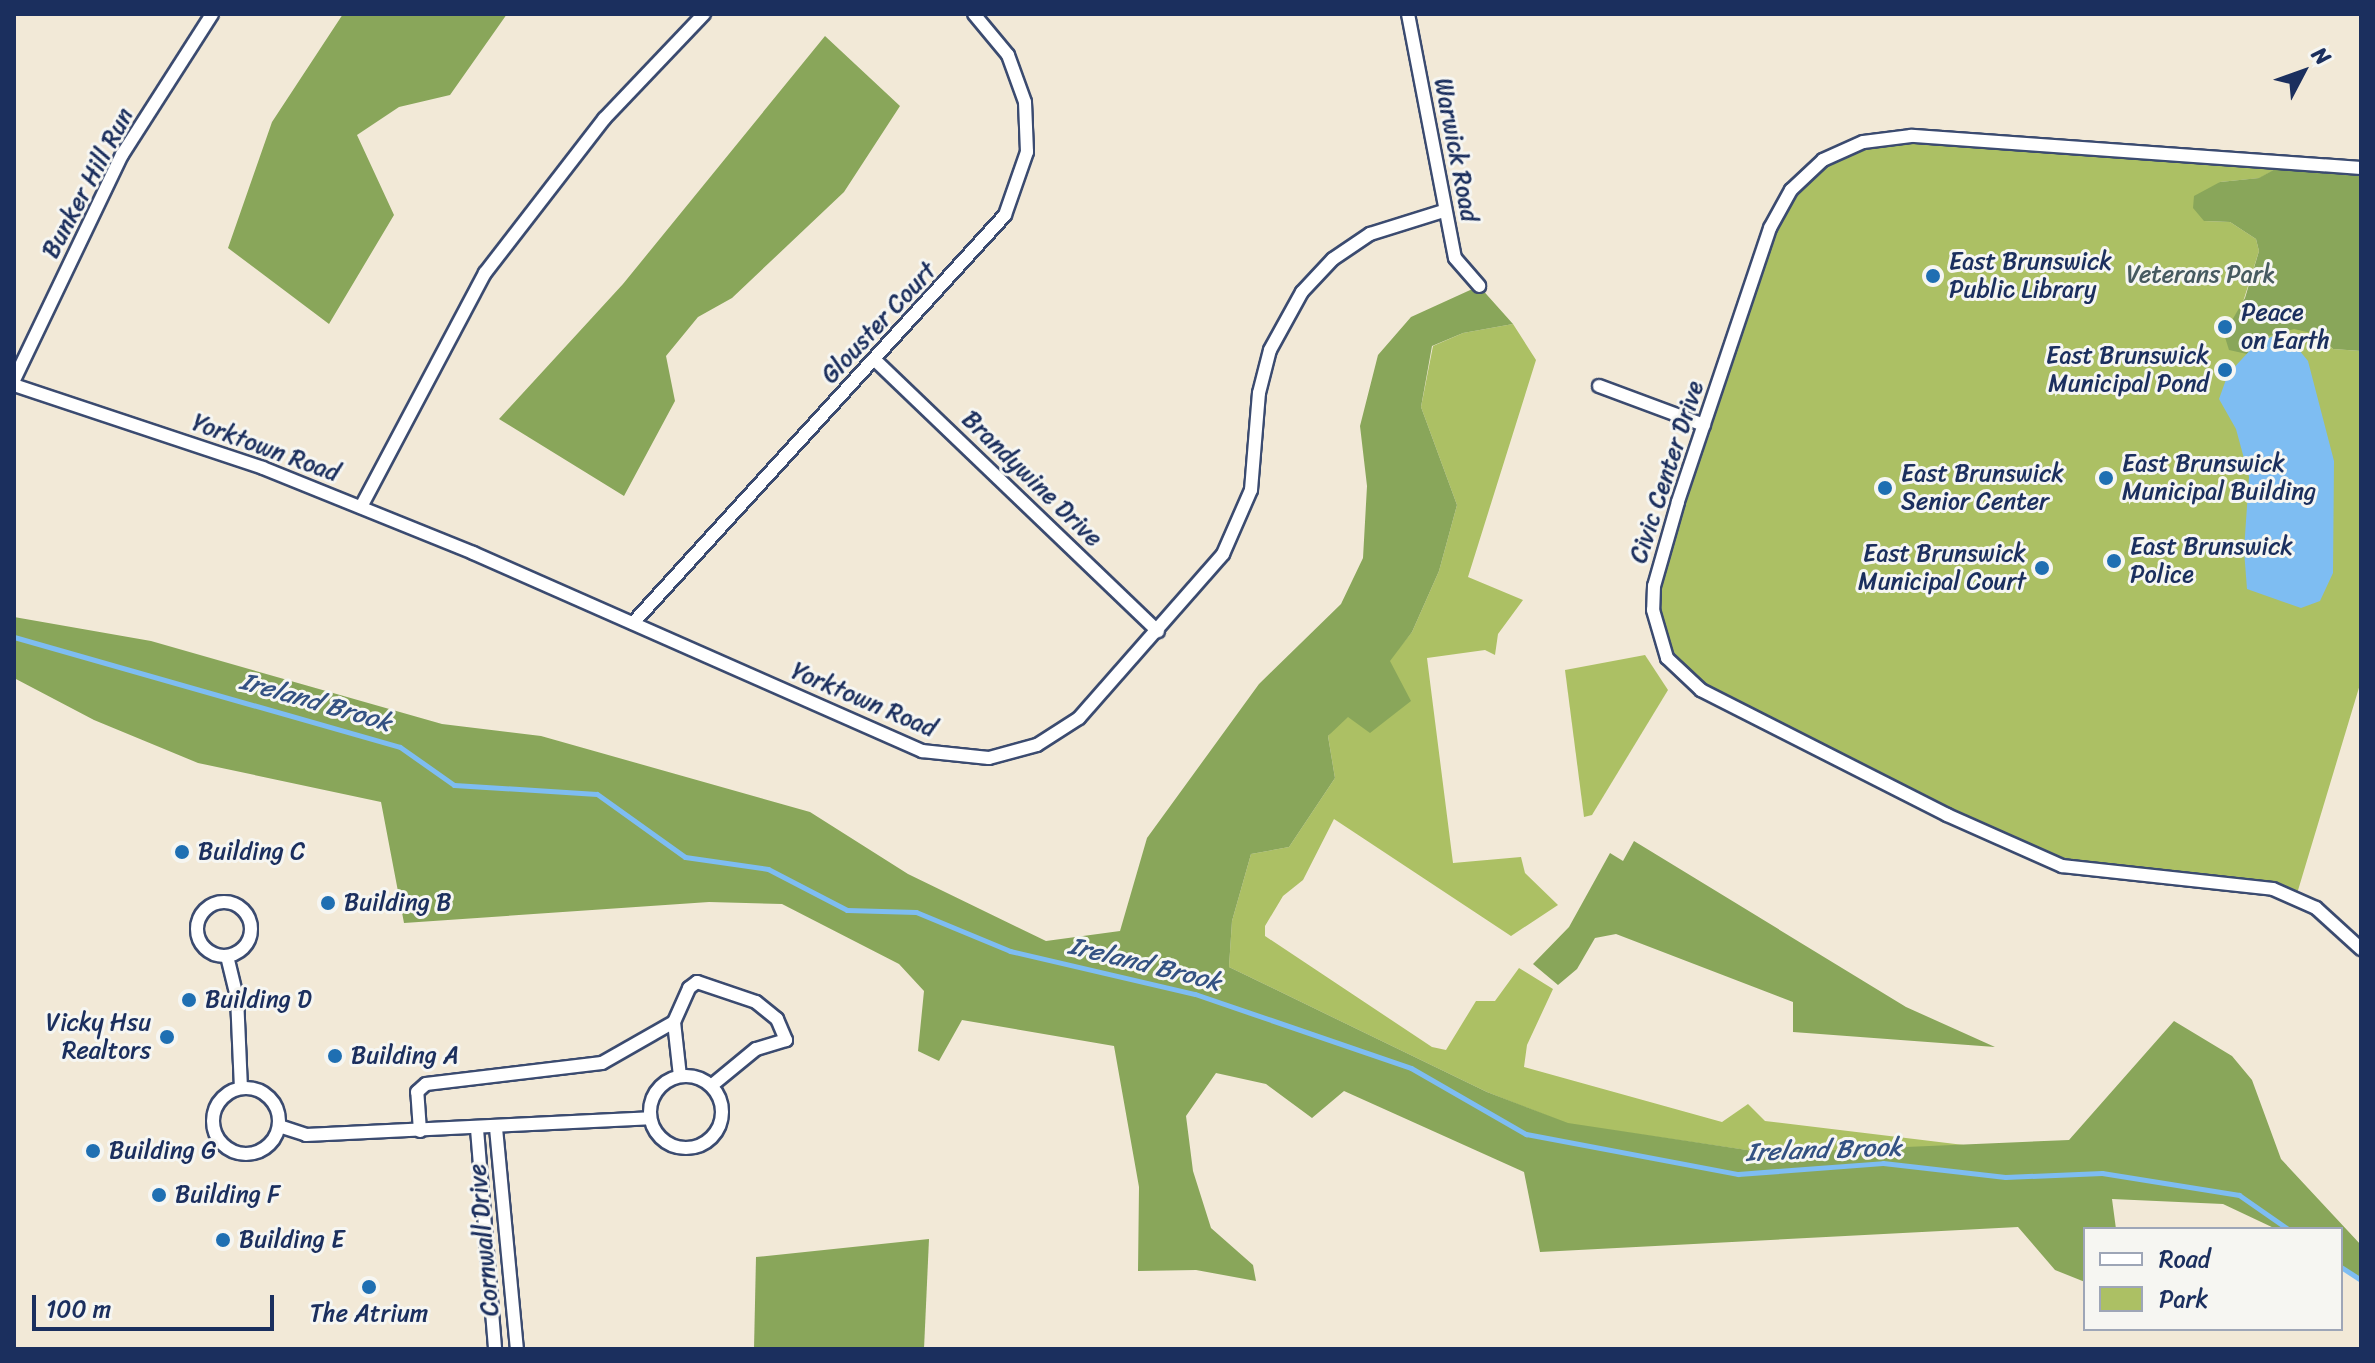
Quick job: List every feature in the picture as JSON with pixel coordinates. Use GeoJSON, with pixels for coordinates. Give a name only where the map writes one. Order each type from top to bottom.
{"type":"FeatureCollection","features":[{"type":"Feature","properties":{"kind":"street","name":"Bunker Hill Run"},"geometry":{"type":"LineString","coordinates":[[14,382],[122,155],[212,14]]}},
{"type":"Feature","properties":{"kind":"street"},"geometry":{"type":"LineString","coordinates":[[361,507],[485,273],[604,119],[704,14]]}},
{"type":"Feature","properties":{"kind":"street","name":"Glouster Court"},"geometry":{"type":"LineString","coordinates":[[633,623],[996,229],[1024,168],[1028,135],[1022,85],[1000,40],[974,14]]}},
{"type":"Feature","properties":{"kind":"street","name":"Warwick Road"},"geometry":{"type":"LineString","coordinates":[[1408,14],[1455,258],[1479,286]]}},
{"type":"Feature","properties":{"kind":"street","name":"Civic Center Drive"},"geometry":{"type":"LineString","coordinates":[[2361,168],[1911,136],[1849,146],[1812,169],[1776,214],[1704,425],[1654,586],[1653,610],[1667,658],[1701,690],[1947,815],[2062,866],[2273,889],[2316,908],[2361,949]]}},
{"type":"Feature","properties":{"kind":"street","name":"Yorktown Road"},"geometry":{"type":"LineString","coordinates":[[14,382],[263,468],[633,623],[907,745],[972,759],[1021,751],[1066,728],[1209,573],[1244,512],[1255,467],[1263,371],[1289,310],[1316,275],[1351,246],[1390,225],[1444,211]]}},
{"type":"Feature","properties":{"kind":"street","name":"Brandywine Drive"},"geometry":{"type":"LineString","coordinates":[[875,360],[1158,631]]}},
{"type":"Feature","properties":{"kind":"street"},"geometry":{"type":"LineString","coordinates":[[1599,386],[1704,425]]}},
{"type":"Feature","properties":{"kind":"street"},"geometry":{"type":"LineString","coordinates":[[220,903],[237,905],[251,926],[248,942],[227,956],[209,952],[197,928],[204,911],[220,903]]}},
{"type":"Feature","properties":{"kind":"street"},"geometry":{"type":"LineString","coordinates":[[227,956],[237,997],[241,1088]]}},
{"type":"Feature","properties":{"kind":"street"},"geometry":{"type":"LineString","coordinates":[[680,1076],[674,1022],[689,988],[697,982],[756,1002],[777,1019],[786,1040],[756,1049],[711,1086]]}},
{"type":"Feature","properties":{"kind":"street"},"geometry":{"type":"LineString","coordinates":[[420,1131],[417,1092],[426,1084],[602,1063],[674,1022]]}},
{"type":"Feature","properties":{"kind":"street"},"geometry":{"type":"LineString","coordinates":[[680,1076],[711,1086],[722,1107],[722,1120],[709,1141],[698,1147],[685,1148],[662,1139],[650,1118],[653,1095],[680,1076]]}},
{"type":"Feature","properties":{"kind":"street"},"geometry":{"type":"LineString","coordinates":[[241,1088],[270,1097],[279,1126],[271,1143],[258,1152],[239,1153],[222,1144],[214,1127],[216,1107],[241,1088]]}},
{"type":"Feature","properties":{"kind":"street"},"geometry":{"type":"LineString","coordinates":[[279,1126],[306,1135],[477,1129],[650,1118]]}},
{"type":"Feature","properties":{"kind":"street","name":"Cornwall Drive"},"geometry":{"type":"LineString","coordinates":[[496,1128],[517,1349]]}},
{"type":"Feature","properties":{"kind":"street","name":"Cornwall Drive"},"geometry":{"type":"LineString","coordinates":[[477,1129],[495,1349]]}},
{"type":"Feature","properties":{"kind":"green space"},"geometry":{"type":"Polygon","coordinates":[[[343,14],[507,14],[450,95],[399,107],[357,135],[394,215],[329,324],[228,248],[272,122],[343,14]]]}},
{"type":"Feature","properties":{"kind":"green space"},"geometry":{"type":"Polygon","coordinates":[[[825,36],[900,106],[844,192],[732,298],[698,317],[666,356],[675,401],[624,496],[499,419],[623,284],[825,36]]]}},
{"type":"Feature","properties":{"kind":"green space","name":"Veterans Park"},"geometry":{"type":"Polygon","coordinates":[[[1877,138],[2286,163],[2260,178],[2220,182],[2204,221],[2230,222],[2256,239],[2259,251],[2243,302],[2320,335],[2333,349],[2361,351],[2361,681],[2296,897],[2099,873],[2030,853],[1680,673],[1657,633],[1654,586],[1770,228],[1812,169],[1877,138]]]}},
{"type":"Feature","properties":{"kind":"green space"},"geometry":{"type":"Polygon","coordinates":[[[2286,163],[2361,168],[2361,351],[2333,349],[2320,335],[2294,329],[2265,337],[2247,354],[2229,350],[2224,334],[2245,298],[2259,251],[2256,239],[2230,222],[2204,221],[2193,208],[2194,196],[2220,182],[2259,178],[2286,163]]]}},
{"type":"Feature","properties":{"kind":"green space"},"geometry":{"type":"Polygon","coordinates":[[[1479,286],[1513,324],[1463,333],[1432,346],[1421,407],[1457,505],[1439,571],[1412,632],[1390,661],[1411,701],[1370,733],[1348,717],[1328,736],[1335,778],[1289,847],[1251,854],[1232,921],[1229,967],[1487,1092],[1568,1123],[1767,1153],[2069,1140],[2174,1021],[2232,1056],[2252,1080],[2281,1159],[2361,1245],[2361,1280],[2343,1269],[2343,1227],[2272,1227],[2223,1204],[2112,1199],[2116,1227],[2083,1227],[2083,1281],[2055,1270],[2018,1227],[1540,1252],[1524,1172],[1344,1091],[1312,1118],[1266,1084],[1216,1073],[1186,1116],[1193,1171],[1211,1228],[1253,1265],[1256,1281],[1196,1270],[1138,1271],[1139,1187],[1114,1046],[962,1020],[939,1061],[918,1051],[924,991],[899,964],[782,904],[709,902],[404,923],[381,802],[198,763],[94,720],[14,678],[14,617],[151,641],[442,724],[541,736],[810,812],[908,874],[1046,941],[1120,931],[1147,838],[1259,684],[1341,604],[1363,558],[1367,486],[1360,426],[1378,355],[1411,317],[1479,286]]]}},
{"type":"Feature","properties":{"kind":"green space"},"geometry":{"type":"Polygon","coordinates":[[[1513,324],[1536,360],[1468,577],[1523,600],[1498,634],[1495,655],[1485,650],[1427,658],[1453,863],[1521,857],[1525,873],[1558,905],[1511,936],[1334,819],[1303,880],[1283,896],[1265,926],[1265,936],[1432,1047],[1446,1050],[1476,1001],[1495,1001],[1519,968],[1553,989],[1527,1045],[1524,1067],[1722,1122],[1748,1104],[1765,1121],[1972,1146],[1767,1153],[1568,1124],[1487,1092],[1229,967],[1232,921],[1251,854],[1289,847],[1335,778],[1328,736],[1412,632],[1439,571],[1457,505],[1421,407],[1433,346],[1463,333],[1513,324]]]}},
{"type":"Feature","properties":{"kind":"green space"},"geometry":{"type":"Polygon","coordinates":[[[1645,655],[1668,690],[1592,815],[1584,817],[1565,670],[1645,655]]]}},
{"type":"Feature","properties":{"kind":"green space"},"geometry":{"type":"Polygon","coordinates":[[[1634,841],[1906,1007],[1995,1047],[1793,1032],[1793,1002],[1616,934],[1595,938],[1577,969],[1558,985],[1533,964],[1569,927],[1610,853],[1623,861],[1634,841]]]}},
{"type":"Feature","properties":{"kind":"green space"},"geometry":{"type":"Polygon","coordinates":[[[929,1239],[924,1349],[754,1349],[756,1257],[929,1239]]]}},
{"type":"Feature","properties":{"kind":"water","name":"East Brunswick Municipal Pond"},"geometry":{"type":"Polygon","coordinates":[[[2275,335],[2295,345],[2308,361],[2334,461],[2333,573],[2320,601],[2301,608],[2247,589],[2244,550],[2249,477],[2236,429],[2219,399],[2228,374],[2255,345],[2275,335]]]}},
{"type":"Feature","properties":{"kind":"waterway","name":"Ireland Brook"},"geometry":{"type":"LineString","coordinates":[[14,637],[400,747],[454,785],[597,794],[685,857],[768,869],[847,910],[916,912],[1010,951],[1195,994],[1411,1068],[1526,1134],[1738,1174],[1883,1163],[2005,1177],[2102,1173],[2239,1195],[2285,1227]]}},
{"type":"Feature","properties":{"kind":"waterway","name":"Ireland Brook"},"geometry":{"type":"LineString","coordinates":[[2343,1268],[2361,1280]]}},
{"type":"Feature","properties":{"kind":"place","name":"East Brunswick Public Library"},"geometry":{"type":"Point","coordinates":[1933,276]}},
{"type":"Feature","properties":{"kind":"place","name":"Peace on Earth"},"geometry":{"type":"Point","coordinates":[2225,327]}},
{"type":"Feature","properties":{"kind":"place","name":"East Brunswick Municipal Pond"},"geometry":{"type":"Point","coordinates":[2225,370]}},
{"type":"Feature","properties":{"kind":"place","name":"East Brunswick Municipal Building"},"geometry":{"type":"Point","coordinates":[2106,478]}},
{"type":"Feature","properties":{"kind":"place","name":"East Brunswick Senior Center"},"geometry":{"type":"Point","coordinates":[1885,488]}},
{"type":"Feature","properties":{"kind":"place","name":"East Brunswick Police"},"geometry":{"type":"Point","coordinates":[2114,561]}},
{"type":"Feature","properties":{"kind":"place","name":"East Brunswick Municipal Court"},"geometry":{"type":"Point","coordinates":[2042,568]}},
{"type":"Feature","properties":{"kind":"place","name":"Building C"},"geometry":{"type":"Point","coordinates":[182,852]}},
{"type":"Feature","properties":{"kind":"place","name":"Building B"},"geometry":{"type":"Point","coordinates":[328,903]}},
{"type":"Feature","properties":{"kind":"place","name":"Building D"},"geometry":{"type":"Point","coordinates":[189,1000]}},
{"type":"Feature","properties":{"kind":"place","name":"Vicky Hsu Realtors"},"geometry":{"type":"Point","coordinates":[167,1037]}},
{"type":"Feature","properties":{"kind":"place","name":"Building A"},"geometry":{"type":"Point","coordinates":[335,1056]}},
{"type":"Feature","properties":{"kind":"place","name":"Building G"},"geometry":{"type":"Point","coordinates":[93,1151]}},
{"type":"Feature","properties":{"kind":"place","name":"Building F"},"geometry":{"type":"Point","coordinates":[159,1195]}},
{"type":"Feature","properties":{"kind":"place","name":"Building E"},"geometry":{"type":"Point","coordinates":[223,1240]}},
{"type":"Feature","properties":{"kind":"place","name":"The Atrium"},"geometry":{"type":"Point","coordinates":[369,1287]}}]}
